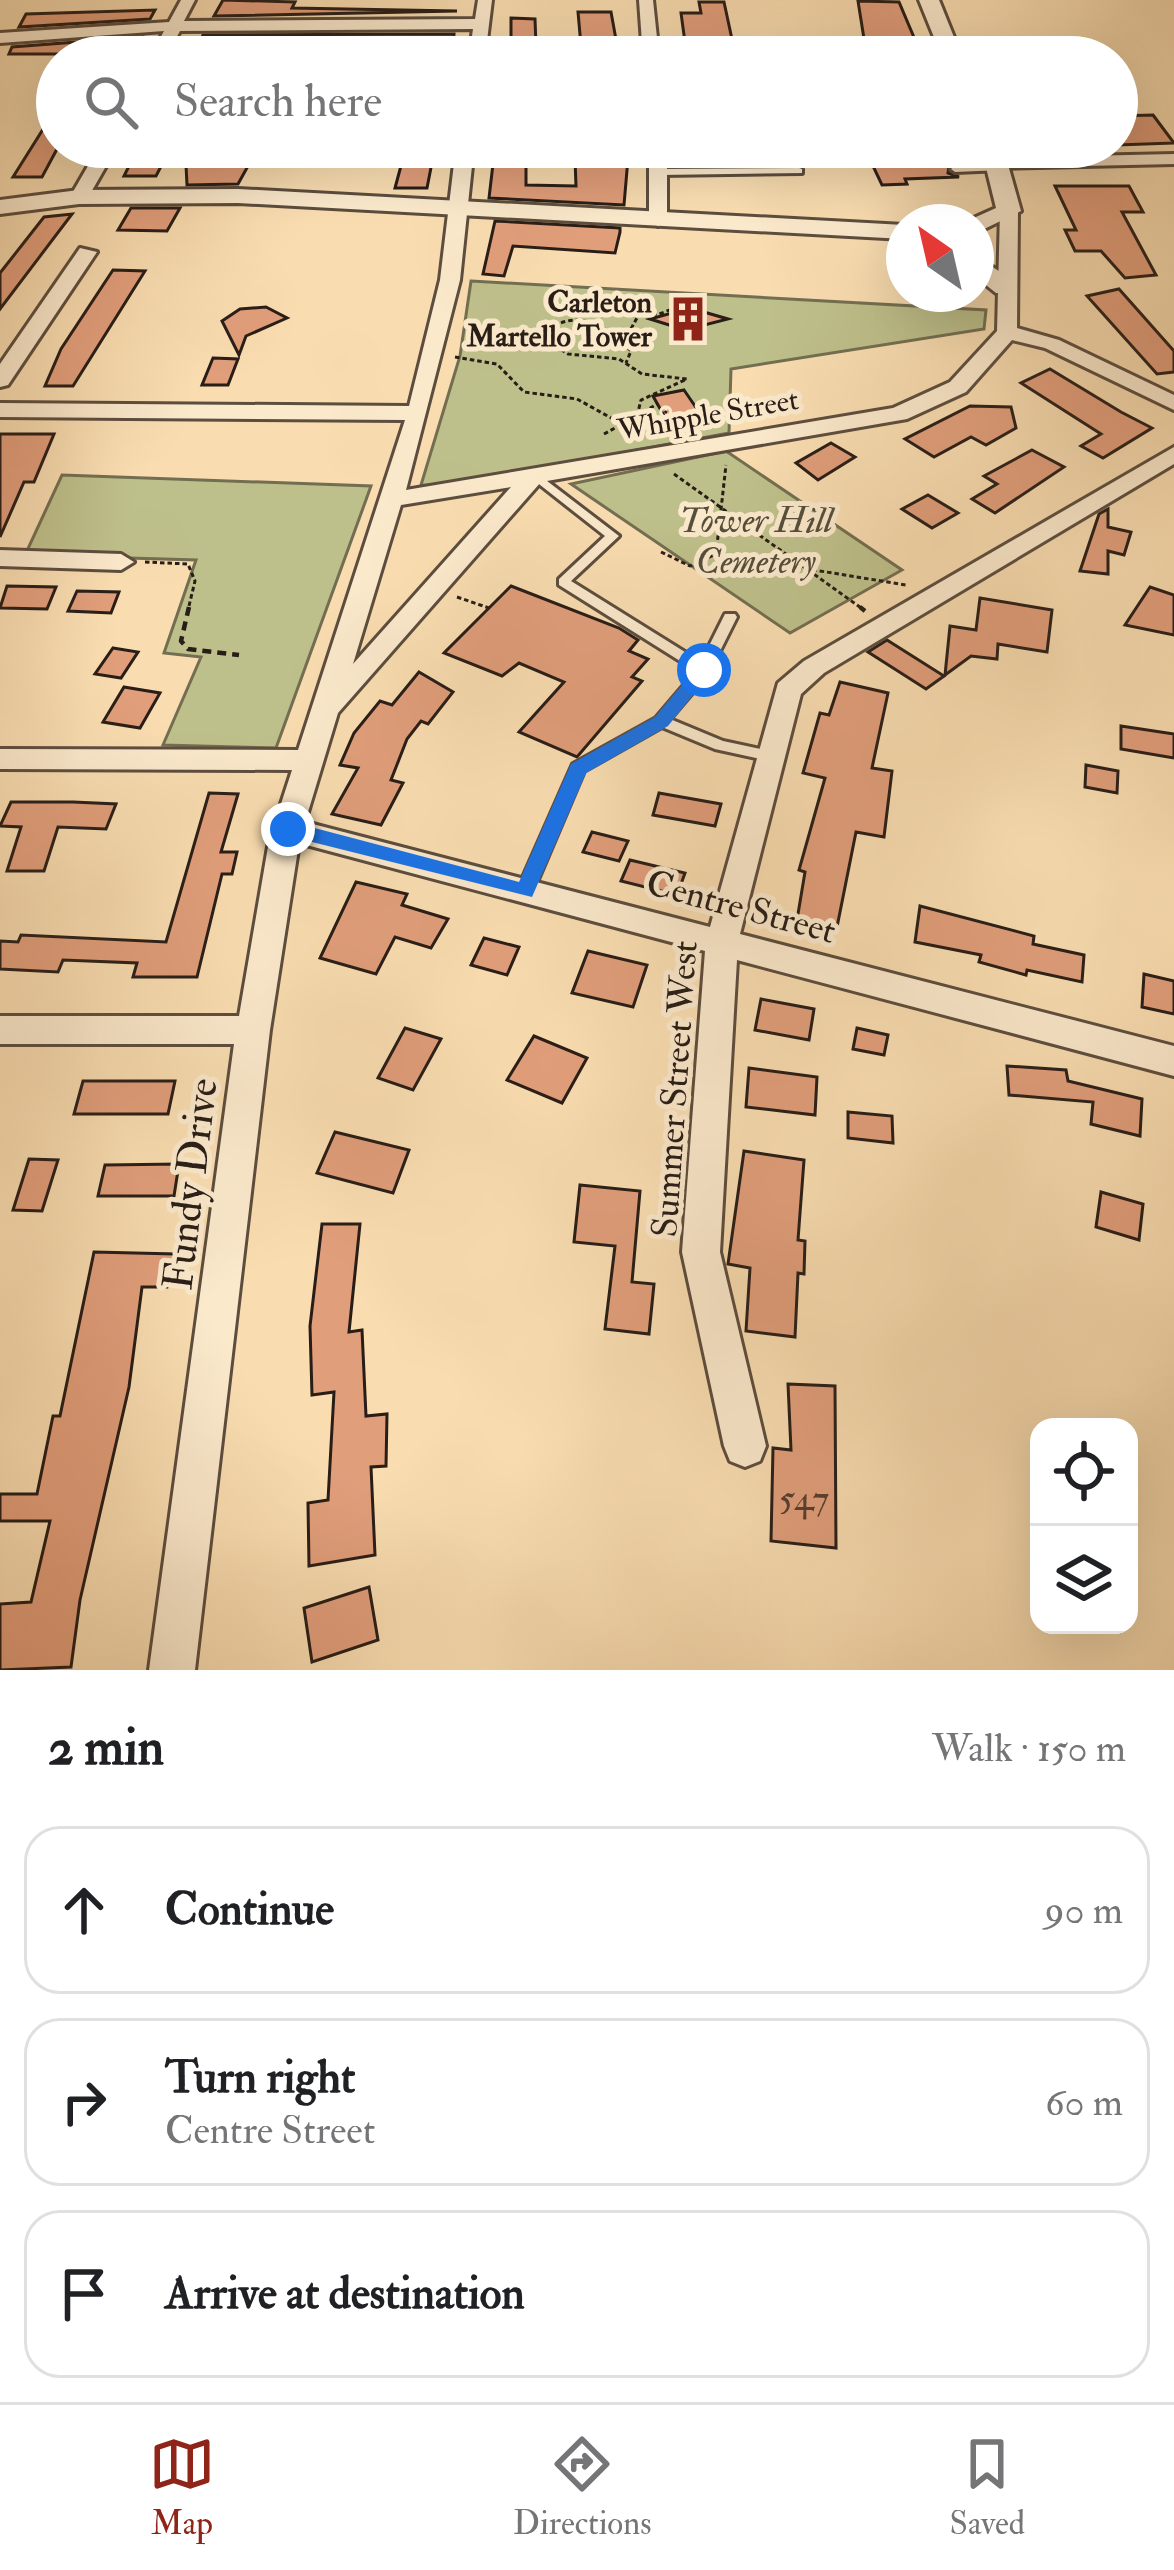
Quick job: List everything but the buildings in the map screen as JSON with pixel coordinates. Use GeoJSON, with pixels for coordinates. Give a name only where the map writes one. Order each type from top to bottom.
{"type":"FeatureCollection","features":[{"type":"Feature","properties":{"kind":"street"},"geometry":{"type":"LineString","coordinates":[[170,36],[188,0]]}},
{"type":"Feature","properties":{"kind":"street"},"geometry":{"type":"LineString","coordinates":[[480,36],[485,0]]}},
{"type":"Feature","properties":{"kind":"street"},"geometry":{"type":"LineString","coordinates":[[646,0],[649,36]]}},
{"type":"Feature","properties":{"kind":"street"},"geometry":{"type":"LineString","coordinates":[[929,0],[944,36]]}},
{"type":"Feature","properties":{"kind":"street"},"geometry":{"type":"LineString","coordinates":[[0,38],[175,26],[482,24]]}},
{"type":"Feature","properties":{"kind":"street"},"geometry":{"type":"LineString","coordinates":[[1138,159],[1174,159]]}},
{"type":"Feature","properties":{"kind":"street"},"geometry":{"type":"LineString","coordinates":[[80,197],[96,168]]}},
{"type":"Feature","properties":{"kind":"street","name":"Fundy Drive"},"geometry":{"type":"LineString","coordinates":[[172,1670],[253,1030],[288,829],[418,413],[450,280],[462,168]]}},
{"type":"Feature","properties":{"kind":"street"},"geometry":{"type":"LineString","coordinates":[[658,220],[660,168]]}},
{"type":"Feature","properties":{"kind":"street"},"geometry":{"type":"LineString","coordinates":[[998,168],[1009,211],[1007,332],[1052,344],[1168,396]]}},
{"type":"Feature","properties":{"kind":"street"},"geometry":{"type":"LineString","coordinates":[[0,207],[80,197],[238,196],[886,231]]}},
{"type":"Feature","properties":{"kind":"street"},"geometry":{"type":"LineString","coordinates":[[994,218],[1009,211]]}},
{"type":"Feature","properties":{"kind":"street"},"geometry":{"type":"LineString","coordinates":[[0,380],[87,252]]}},
{"type":"Feature","properties":{"kind":"street"},"geometry":{"type":"LineString","coordinates":[[994,278],[1005,287]]}},
{"type":"Feature","properties":{"kind":"street","name":"Whipple Street"},"geometry":{"type":"LineString","coordinates":[[391,500],[924,407],[958,388],[1007,332]]}},
{"type":"Feature","properties":{"kind":"street"},"geometry":{"type":"LineString","coordinates":[[0,410],[418,413]]}},
{"type":"Feature","properties":{"kind":"street","name":"Summer Street West"},"geometry":{"type":"LineString","coordinates":[[745,1446],[701,1252],[722,943],[793,683],[1174,454]]}},
{"type":"Feature","properties":{"kind":"street","name":"Fundy Drive"},"geometry":{"type":"LineString","coordinates":[[323,715],[534,476]]}},
{"type":"Feature","properties":{"kind":"street"},"geometry":{"type":"LineString","coordinates":[[0,558],[121,562]]}},
{"type":"Feature","properties":{"kind":"street"},"geometry":{"type":"LineString","coordinates":[[0,759],[309,760]]}},
{"type":"Feature","properties":{"kind":"street","name":"Centre Street"},"geometry":{"type":"LineString","coordinates":[[288,829],[1174,1061]]}},
{"type":"Feature","properties":{"kind":"street"},"geometry":{"type":"LineString","coordinates":[[0,1030],[253,1030]]}},
{"type":"Feature","properties":{"kind":"lane"},"geometry":{"type":"LineString","coordinates":[[660,172],[799,171]]}},
{"type":"Feature","properties":{"kind":"lane"},"geometry":{"type":"LineString","coordinates":[[534,476],[613,536],[563,582],[704,670]]}},
{"type":"Feature","properties":{"kind":"lane"},"geometry":{"type":"LineString","coordinates":[[525,891],[578,768],[661,721],[704,670],[730,617]]}},
{"type":"Feature","properties":{"kind":"lane"},"geometry":{"type":"LineString","coordinates":[[661,721],[720,746],[770,756]]}},
{"type":"Feature","properties":{"kind":"path"},"geometry":{"type":"LineString","coordinates":[[625,342],[639,314],[657,315],[677,307]]}},
{"type":"Feature","properties":{"kind":"path"},"geometry":{"type":"LineString","coordinates":[[626,363],[632,358],[625,342],[610,327],[588,320],[559,321],[547,330],[550,340],[568,355],[626,363],[642,374],[687,380],[638,402],[637,416]]}},
{"type":"Feature","properties":{"kind":"path"},"geometry":{"type":"LineString","coordinates":[[433,355],[493,362],[507,371],[519,390],[577,399],[658,454],[722,508],[884,625]]}},
{"type":"Feature","properties":{"kind":"path"},"geometry":{"type":"LineString","coordinates":[[564,400],[577,399]]}},
{"type":"Feature","properties":{"kind":"path"},"geometry":{"type":"LineString","coordinates":[[604,434],[657,404]]}},
{"type":"Feature","properties":{"kind":"path"},"geometry":{"type":"LineString","coordinates":[[619,426],[666,420]]}},
{"type":"Feature","properties":{"kind":"path"},"geometry":{"type":"LineString","coordinates":[[716,554],[728,442]]}},
{"type":"Feature","properties":{"kind":"path"},"geometry":{"type":"LineString","coordinates":[[661,551],[690,566],[716,554],[801,564],[940,592]]}},
{"type":"Feature","properties":{"kind":"path"},"geometry":{"type":"LineString","coordinates":[[121,562],[188,564],[195,581],[181,641],[188,650],[239,655]]}},
{"type":"Feature","properties":{"kind":"green space"},"geometry":{"type":"Polygon","coordinates":[[[471,281],[886,304],[886,312],[986,312],[984,329],[731,369],[729,433],[441,486],[421,485],[460,356],[471,281]]]}},
{"type":"Feature","properties":{"kind":"green space","name":"Tower Hill Cemetery"},"geometry":{"type":"Polygon","coordinates":[[[726,451],[902,570],[790,633],[571,484],[726,451]]]}},
{"type":"Feature","properties":{"kind":"green space"},"geometry":{"type":"Polygon","coordinates":[[[62,475],[371,486],[276,748],[163,745],[201,657],[164,653],[196,560],[25,555],[62,475]]]}},
{"type":"Feature","properties":{"kind":"place","name":"Carleton Martello Tower"},"geometry":{"type":"Point","coordinates":[688,319]}},
{"type":"Feature","properties":{"kind":"route"},"geometry":{"type":"LineString","coordinates":[[288,829],[525,891],[578,768],[661,721],[704,670]]}}]}
